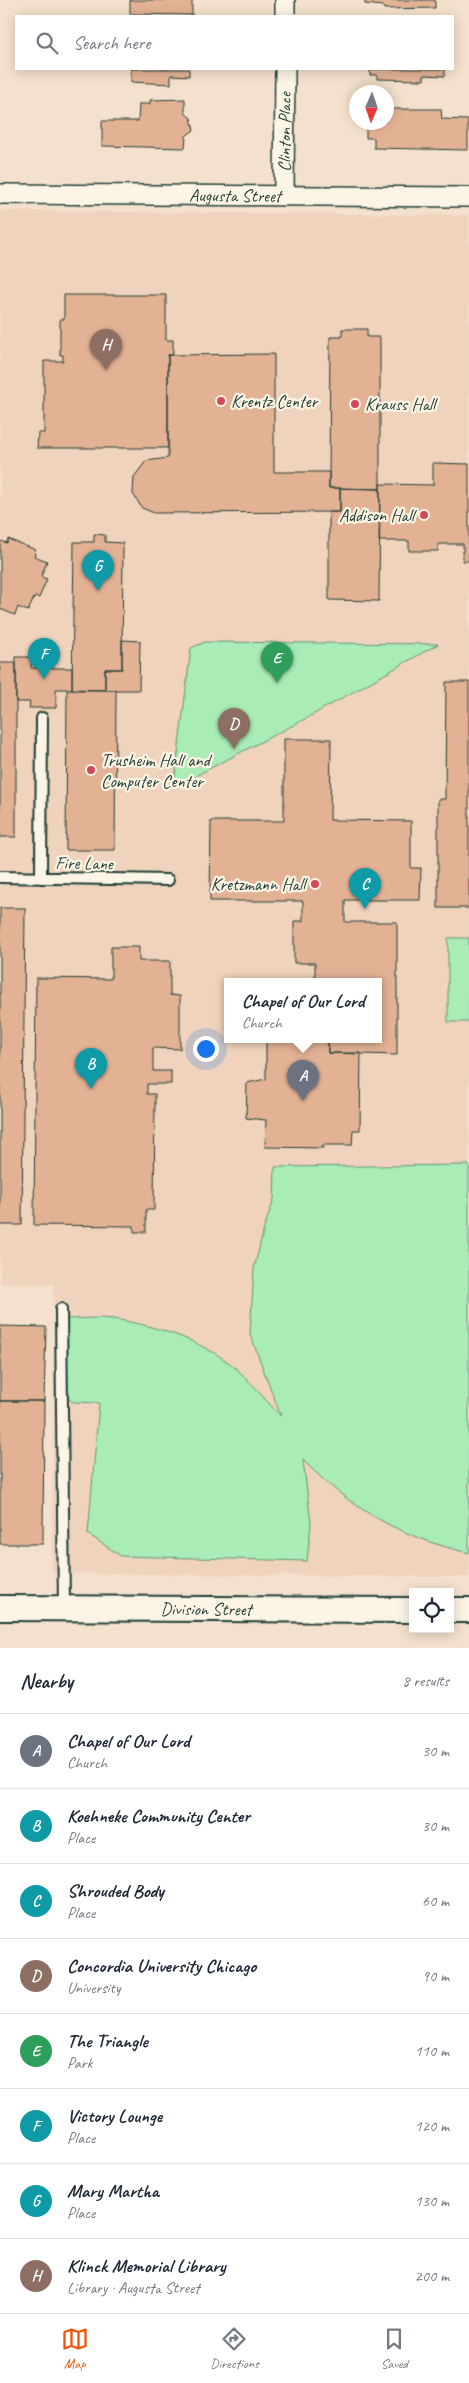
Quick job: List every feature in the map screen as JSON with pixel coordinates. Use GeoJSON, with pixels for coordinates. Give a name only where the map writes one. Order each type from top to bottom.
{"type":"FeatureCollection","features":[{"type":"Feature","properties":{"kind":"street"},"geometry":{"type":"LineString","coordinates":[[285,0],[285,15]]}},
{"type":"Feature","properties":{"kind":"street","name":"Clinton Place"},"geometry":{"type":"LineString","coordinates":[[284,70],[284,196]]}},
{"type":"Feature","properties":{"kind":"street","name":"Augusta Street"},"geometry":{"type":"LineString","coordinates":[[0,194],[469,196]]}},
{"type":"Feature","properties":{"kind":"street","name":"Division Street"},"geometry":{"type":"LineString","coordinates":[[0,1608],[409,1610]]}},
{"type":"Feature","properties":{"kind":"street"},"geometry":{"type":"LineString","coordinates":[[454,1610],[469,1610]]}},
{"type":"Feature","properties":{"kind":"lane"},"geometry":{"type":"LineString","coordinates":[[41,878],[42,718]]}},
{"type":"Feature","properties":{"kind":"lane","name":"Fire Lane"},"geometry":{"type":"LineString","coordinates":[[0,878],[168,880]]}},
{"type":"Feature","properties":{"kind":"lane"},"geometry":{"type":"LineString","coordinates":[[61,1309],[64,1608]]}},
{"type":"Feature","properties":{"kind":"shaded area"},"geometry":{"type":"Polygon","coordinates":[[[0,211],[469,215],[469,1577],[52,1573],[54,1284],[0,1283],[0,211]]]}},
{"type":"Feature","properties":{"kind":"green space"},"geometry":{"type":"Polygon","coordinates":[[[205,642],[438,644],[305,719],[174,787],[191,648],[205,642]]]}},
{"type":"Feature","properties":{"kind":"green space"},"geometry":{"type":"Polygon","coordinates":[[[448,938],[469,938],[469,1022],[448,1022],[448,938]]]}},
{"type":"Feature","properties":{"kind":"green space"},"geometry":{"type":"Polygon","coordinates":[[[469,1165],[469,1553],[421,1539],[379,1519],[340,1493],[303,1460],[311,1523],[307,1561],[121,1556],[88,1534],[99,1403],[73,1402],[62,1393],[63,1319],[113,1319],[147,1326],[182,1337],[215,1353],[229,1363],[252,1384],[281,1416],[250,1334],[254,1268],[274,1199],[275,1167],[469,1165]]]}},
{"type":"Feature","properties":{"kind":"building"},"geometry":{"type":"Polygon","coordinates":[[[130,0],[192,0],[192,15],[130,14],[130,0]]]}},
{"type":"Feature","properties":{"kind":"building"},"geometry":{"type":"Polygon","coordinates":[[[365,0],[435,0],[435,8],[384,9],[383,6],[365,4],[365,0]]]}},
{"type":"Feature","properties":{"kind":"building"},"geometry":{"type":"Polygon","coordinates":[[[131,70],[189,70],[189,76],[171,75],[171,84],[131,82],[131,70]]]}},
{"type":"Feature","properties":{"kind":"building"},"geometry":{"type":"Polygon","coordinates":[[[370,70],[445,70],[445,76],[424,75],[424,80],[377,79],[377,75],[370,75],[370,70]]]}},
{"type":"Feature","properties":{"kind":"building"},"geometry":{"type":"Polygon","coordinates":[[[185,99],[185,113],[191,118],[194,130],[186,136],[185,148],[102,146],[102,121],[138,121],[139,104],[150,104],[150,100],[185,99]]]}},
{"type":"Feature","properties":{"kind":"building"},"geometry":{"type":"Polygon","coordinates":[[[394,109],[441,109],[442,119],[468,120],[468,150],[374,148],[374,138],[366,138],[366,130],[394,130],[394,109]]]}},
{"type":"Feature","properties":{"kind":"building"},"geometry":{"type":"Polygon","coordinates":[[[64,295],[166,295],[166,340],[173,340],[173,355],[168,355],[168,448],[37,448],[38,433],[44,433],[44,361],[63,361],[63,355],[60,355],[60,319],[64,319],[64,295]]]}},
{"type":"Feature","properties":{"kind":"building","name":"Krauss Hall"},"geometry":{"type":"Polygon","coordinates":[[[342,329],[367,329],[367,337],[380,337],[380,489],[329,488],[330,337],[342,337],[342,329]]]}},
{"type":"Feature","properties":{"kind":"building","name":"Krentz Center"},"geometry":{"type":"Polygon","coordinates":[[[274,354],[274,472],[329,472],[329,488],[340,488],[340,512],[154,513],[142,508],[133,494],[134,477],[146,461],[168,458],[168,355],[274,354]]]}},
{"type":"Feature","properties":{"kind":"building","name":"Addison Hall"},"geometry":{"type":"Polygon","coordinates":[[[433,463],[469,464],[469,561],[463,561],[463,544],[438,544],[438,551],[409,551],[409,541],[379,541],[380,484],[433,485],[433,463]]]}},
{"type":"Feature","properties":{"kind":"building"},"geometry":{"type":"Polygon","coordinates":[[[340,488],[380,489],[379,601],[329,600],[329,512],[340,512],[340,488]]]}},
{"type":"Feature","properties":{"kind":"building"},"geometry":{"type":"Polygon","coordinates":[[[94,534],[105,535],[105,542],[123,543],[122,669],[105,669],[105,690],[72,689],[74,542],[94,542],[94,534]]]}},
{"type":"Feature","properties":{"kind":"building"},"geometry":{"type":"Polygon","coordinates":[[[8,539],[36,550],[34,556],[47,561],[41,577],[47,579],[39,598],[35,596],[28,611],[18,607],[15,615],[0,609],[0,541],[7,543],[8,539]]]}},
{"type":"Feature","properties":{"kind":"building"},"geometry":{"type":"Polygon","coordinates":[[[122,640],[140,641],[139,690],[105,690],[105,669],[122,669],[122,640]]]}},
{"type":"Feature","properties":{"kind":"building"},"geometry":{"type":"Polygon","coordinates":[[[16,657],[32,657],[31,668],[72,668],[72,689],[56,689],[56,708],[29,708],[30,702],[16,702],[16,657]]]}},
{"type":"Feature","properties":{"kind":"building"},"geometry":{"type":"Polygon","coordinates":[[[0,663],[16,663],[16,837],[0,837],[0,663]]]}},
{"type":"Feature","properties":{"kind":"building"},"geometry":{"type":"Polygon","coordinates":[[[446,682],[469,682],[469,908],[438,908],[438,799],[445,799],[446,682]]]}},
{"type":"Feature","properties":{"kind":"building","name":"Trusheim Hall and Computer Center"},"geometry":{"type":"Polygon","coordinates":[[[67,690],[116,690],[115,850],[66,850],[67,690]]]}},
{"type":"Feature","properties":{"kind":"building","name":"Kretzmann Hall"},"geometry":{"type":"Polygon","coordinates":[[[284,739],[331,739],[330,820],[411,821],[411,868],[421,868],[420,900],[345,900],[345,922],[397,922],[397,1055],[328,1053],[328,1043],[382,1043],[382,978],[315,978],[315,963],[294,963],[294,921],[303,921],[303,901],[210,901],[211,821],[284,821],[284,739]]]}},
{"type":"Feature","properties":{"kind":"building"},"geometry":{"type":"Polygon","coordinates":[[[0,908],[25,908],[22,1225],[0,1225],[0,908]]]}},
{"type":"Feature","properties":{"kind":"building"},"geometry":{"type":"Polygon","coordinates":[[[111,947],[139,947],[139,961],[170,961],[170,995],[180,996],[180,1049],[153,1048],[153,1071],[171,1071],[171,1084],[147,1084],[147,1094],[155,1094],[154,1210],[146,1210],[146,1232],[134,1232],[134,1226],[34,1225],[36,978],[111,979],[111,947]]]}},
{"type":"Feature","properties":{"kind":"building"},"geometry":{"type":"Polygon","coordinates":[[[266,1043],[328,1043],[328,1053],[361,1053],[360,1130],[353,1130],[352,1145],[323,1145],[323,1148],[265,1147],[266,1120],[246,1118],[247,1083],[266,1079],[266,1043]]]}},
{"type":"Feature","properties":{"kind":"building"},"geometry":{"type":"Polygon","coordinates":[[[0,1326],[46,1327],[44,1401],[0,1401],[0,1326]]]}},
{"type":"Feature","properties":{"kind":"building"},"geometry":{"type":"Polygon","coordinates":[[[0,1401],[44,1401],[43,1544],[0,1544],[0,1401]]]}},
{"type":"Feature","properties":{"kind":"place","name":"Klinck Memorial Library"},"geometry":{"type":"Point","coordinates":[106,370]}},
{"type":"Feature","properties":{"kind":"place","name":"Krentz Center"},"geometry":{"type":"Point","coordinates":[221,401]}},
{"type":"Feature","properties":{"kind":"place","name":"Krauss Hall"},"geometry":{"type":"Point","coordinates":[355,404]}},
{"type":"Feature","properties":{"kind":"place","name":"Addison Hall"},"geometry":{"type":"Point","coordinates":[424,515]}},
{"type":"Feature","properties":{"kind":"place","name":"Mary Martha"},"geometry":{"type":"Point","coordinates":[98,591]}},
{"type":"Feature","properties":{"kind":"place","name":"Victory Lounge"},"geometry":{"type":"Point","coordinates":[44,679]}},
{"type":"Feature","properties":{"kind":"place","name":"The Triangle"},"geometry":{"type":"Point","coordinates":[277,683]}},
{"type":"Feature","properties":{"kind":"place","name":"Concordia University Chicago"},"geometry":{"type":"Point","coordinates":[234,749]}},
{"type":"Feature","properties":{"kind":"place","name":"Trusheim Hall and Computer Center"},"geometry":{"type":"Point","coordinates":[91,770]}},
{"type":"Feature","properties":{"kind":"place","name":"Kretzmann Hall"},"geometry":{"type":"Point","coordinates":[315,884]}},
{"type":"Feature","properties":{"kind":"place","name":"Shrouded Body"},"geometry":{"type":"Point","coordinates":[365,909]}},
{"type":"Feature","properties":{"kind":"place","name":"Koehneke Community Center"},"geometry":{"type":"Point","coordinates":[91,1089]}},
{"type":"Feature","properties":{"kind":"place","name":"Chapel of Our Lord"},"geometry":{"type":"Point","coordinates":[303,1101]}}]}
